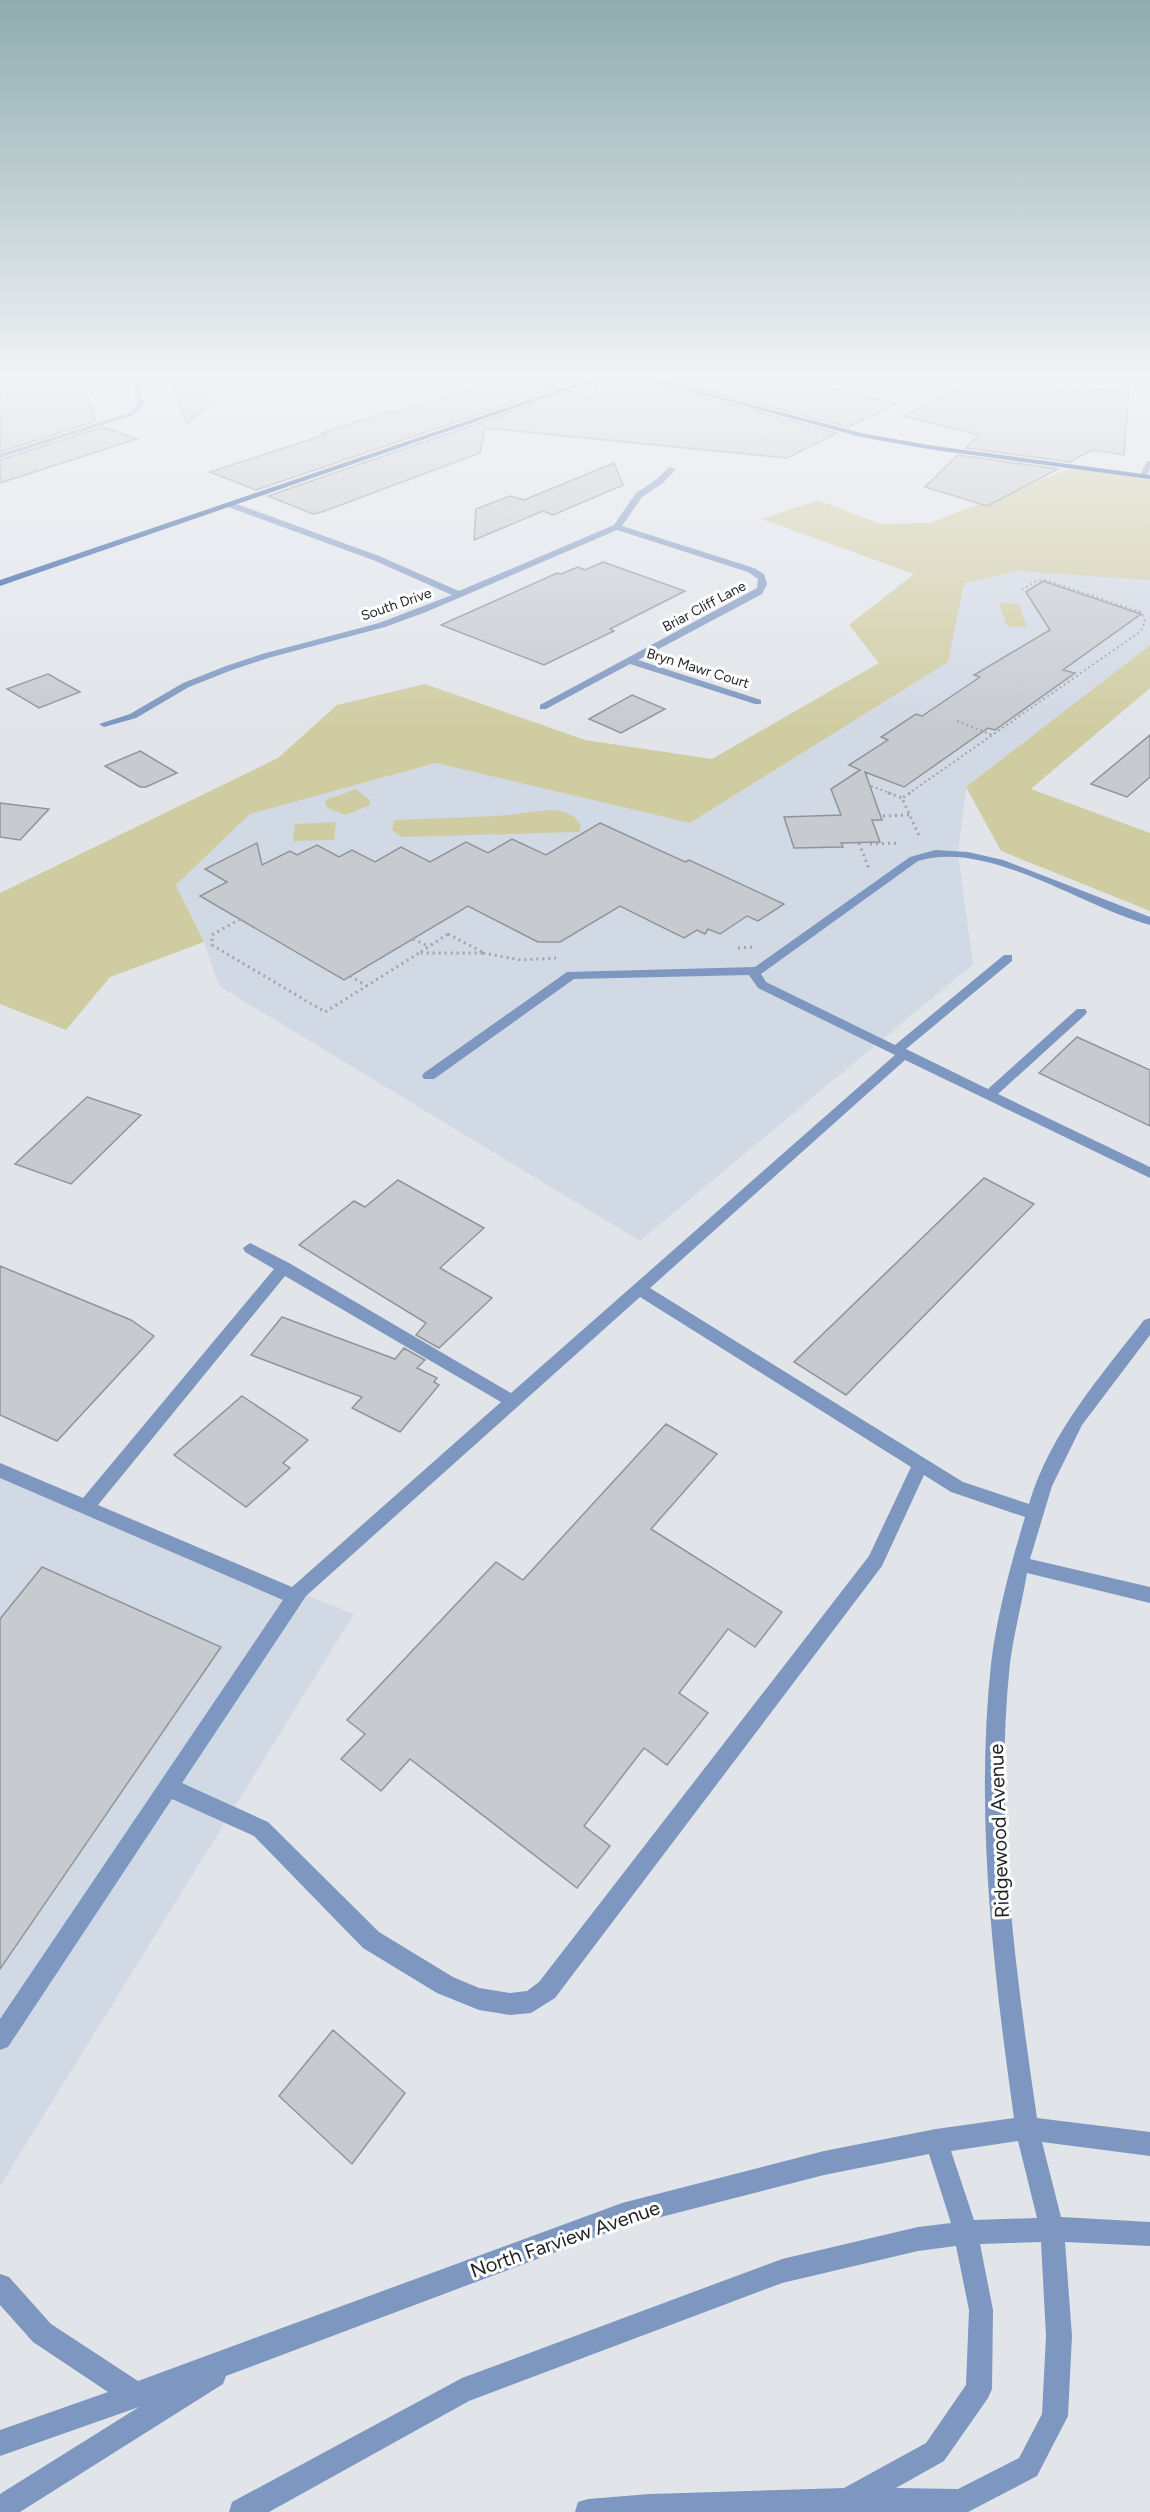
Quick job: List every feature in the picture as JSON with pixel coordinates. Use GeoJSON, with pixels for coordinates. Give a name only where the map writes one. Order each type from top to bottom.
{"type":"FeatureCollection","features":[{"type":"Feature","properties":{"kind":"main road"},"geometry":{"type":"LineString","coordinates":[[0,583],[262,494]]}},
{"type":"Feature","properties":{"kind":"street"},"geometry":{"type":"LineString","coordinates":[[617,527],[640,494]]}},
{"type":"Feature","properties":{"kind":"street"},"geometry":{"type":"LineString","coordinates":[[231,505],[376,558],[460,595]]}},
{"type":"Feature","properties":{"kind":"street","name":"South Drive"},"geometry":{"type":"LineString","coordinates":[[104,724],[133,716],[186,685],[229,668],[265,656],[382,625],[460,595],[617,527]]}},
{"type":"Feature","properties":{"kind":"street","name":"Briar Cliff Lane"},"geometry":{"type":"LineString","coordinates":[[543,707],[759,591],[764,585],[764,579],[751,570],[617,527]]}},
{"type":"Feature","properties":{"kind":"street","name":"Bryn Mawr Court"},"geometry":{"type":"LineString","coordinates":[[630,661],[758,702]]}},
{"type":"Feature","properties":{"kind":"street"},"geometry":{"type":"LineString","coordinates":[[1150,921],[999,862],[976,856],[938,853],[914,859],[754,973],[762,986],[1150,1173]]}},
{"type":"Feature","properties":{"kind":"street"},"geometry":{"type":"LineString","coordinates":[[0,2039],[300,1590],[1008,958]]}},
{"type":"Feature","properties":{"kind":"street"},"geometry":{"type":"LineString","coordinates":[[429,1076],[571,975],[758,971]]}},
{"type":"Feature","properties":{"kind":"street"},"geometry":{"type":"LineString","coordinates":[[989,1095],[1081,1012]]}},
{"type":"Feature","properties":{"kind":"street"},"geometry":{"type":"LineString","coordinates":[[250,1248],[512,1401]]}},
{"type":"Feature","properties":{"kind":"street"},"geometry":{"type":"LineString","coordinates":[[86,1507],[284,1267]]}},
{"type":"Feature","properties":{"kind":"street"},"geometry":{"type":"LineString","coordinates":[[639,1289],[957,1486],[1035,1513]]}},
{"type":"Feature","properties":{"kind":"street","name":"Ridgewood Avenue"},"geometry":{"type":"LineString","coordinates":[[588,2512],[650,2507],[847,2501],[960,2502],[1028,2468],[1055,2416],[1059,2336],[1052,2229],[1027,2128],[1005,1962],[994,1772],[1001,1662],[1020,1564],[1043,1486],[1076,1421],[1150,1324]]}},
{"type":"Feature","properties":{"kind":"street"},"geometry":{"type":"LineString","coordinates":[[168,1787],[261,1829],[371,1940],[445,1985],[479,1999],[510,2004],[531,2002],[546,1990],[876,1561],[921,1464]]}},
{"type":"Feature","properties":{"kind":"street"},"geometry":{"type":"LineString","coordinates":[[0,1470],[295,1597]]}},
{"type":"Feature","properties":{"kind":"street"},"geometry":{"type":"LineString","coordinates":[[1020,1564],[1150,1595]]}},
{"type":"Feature","properties":{"kind":"street","name":"North Farview Avenue"},"geometry":{"type":"LineString","coordinates":[[0,2443],[236,2360],[622,2215],[824,2163],[936,2141],[1027,2128],[1150,2144]]}},
{"type":"Feature","properties":{"kind":"street"},"geometry":{"type":"LineString","coordinates":[[847,2501],[935,2452],[979,2389],[981,2310],[966,2233],[936,2141]]}},
{"type":"Feature","properties":{"kind":"street"},"geometry":{"type":"LineString","coordinates":[[242,2512],[462,2391],[782,2271],[918,2239],[966,2233],[1052,2229],[1150,2234]]}},
{"type":"Feature","properties":{"kind":"street"},"geometry":{"type":"LineString","coordinates":[[0,2286],[42,2333],[136,2395]]}},
{"type":"Feature","properties":{"kind":"street"},"geometry":{"type":"LineString","coordinates":[[0,2509],[236,2360]]}},
{"type":"Feature","properties":{"kind":"path"},"geometry":{"type":"LineString","coordinates":[[902,798],[1141,631],[1145,621],[1141,612],[1046,580],[1036,581],[1020,591]]}},
{"type":"Feature","properties":{"kind":"path"},"geometry":{"type":"LineString","coordinates":[[957,722],[993,735]]}},
{"type":"Feature","properties":{"kind":"path"},"geometry":{"type":"LineString","coordinates":[[871,786],[902,798],[922,843]]}},
{"type":"Feature","properties":{"kind":"path"},"geometry":{"type":"LineString","coordinates":[[883,816],[909,815]]}},
{"type":"Feature","properties":{"kind":"path"},"geometry":{"type":"LineString","coordinates":[[859,843],[869,869],[878,862]]}},
{"type":"Feature","properties":{"kind":"path"},"geometry":{"type":"LineString","coordinates":[[870,844],[900,843]]}},
{"type":"Feature","properties":{"kind":"path"},"geometry":{"type":"LineString","coordinates":[[240,919],[212,934],[212,945],[325,1012],[448,934],[484,953],[420,953]]}},
{"type":"Feature","properties":{"kind":"path"},"geometry":{"type":"LineString","coordinates":[[413,939],[429,947]]}},
{"type":"Feature","properties":{"kind":"path"},"geometry":{"type":"LineString","coordinates":[[732,948],[756,946]]}},
{"type":"Feature","properties":{"kind":"path"},"geometry":{"type":"LineString","coordinates":[[483,953],[521,960],[556,958]]}},
{"type":"Feature","properties":{"kind":"path"},"geometry":{"type":"LineString","coordinates":[[350,976],[367,986]]}},
{"type":"Feature","properties":{"kind":"shaded area"},"geometry":{"type":"Polygon","coordinates":[[[1004,494],[1150,494],[1150,580],[1016,571],[964,583],[948,662],[690,823],[436,763],[250,814],[176,885],[204,942],[110,977],[66,1030],[0,1004],[0,893],[278,758],[337,705],[425,684],[585,740],[712,759],[879,663],[849,625],[914,574],[762,519],[818,500],[880,524],[930,523],[1004,494]]]}},
{"type":"Feature","properties":{"kind":"shaded area"},"geometry":{"type":"Polygon","coordinates":[[[1016,571],[1150,580],[1150,645],[966,788],[958,854],[973,964],[640,1241],[219,986],[204,942],[176,885],[250,814],[437,763],[690,823],[948,662],[963,583],[1016,571]]]}},
{"type":"Feature","properties":{"kind":"shaded area"},"geometry":{"type":"Polygon","coordinates":[[[999,603],[1019,604],[1027,627],[1007,626],[999,603]]]}},
{"type":"Feature","properties":{"kind":"shaded area"},"geometry":{"type":"Polygon","coordinates":[[[1150,645],[1150,688],[1031,789],[1150,833],[1150,911],[1001,851],[966,787],[1150,645]]]}},
{"type":"Feature","properties":{"kind":"shaded area"},"geometry":{"type":"Polygon","coordinates":[[[356,789],[370,800],[370,805],[345,815],[328,808],[325,804],[326,800],[356,789]]]}},
{"type":"Feature","properties":{"kind":"shaded area"},"geometry":{"type":"Polygon","coordinates":[[[548,810],[571,815],[581,826],[579,832],[401,837],[392,830],[394,820],[497,816],[548,810]]]}},
{"type":"Feature","properties":{"kind":"shaded area"},"geometry":{"type":"Polygon","coordinates":[[[336,822],[334,840],[293,841],[295,824],[336,822]]]}},
{"type":"Feature","properties":{"kind":"shaded area"},"geometry":{"type":"Polygon","coordinates":[[[0,1474],[354,1614],[0,2186],[0,1474]]]}},
{"type":"Feature","properties":{"kind":"building"},"geometry":{"type":"Polygon","coordinates":[[[273,494],[370,494],[313,514],[268,496],[273,494]]]}},
{"type":"Feature","properties":{"kind":"building"},"geometry":{"type":"Polygon","coordinates":[[[538,494],[601,494],[553,515],[543,511],[474,540],[476,509],[510,496],[524,500],[538,494]]]}},
{"type":"Feature","properties":{"kind":"building"},"geometry":{"type":"Polygon","coordinates":[[[949,494],[1010,494],[987,506],[949,494]]]}},
{"type":"Feature","properties":{"kind":"building"},"geometry":{"type":"Polygon","coordinates":[[[603,562],[685,591],[610,629],[614,631],[544,665],[441,625],[557,573],[561,574],[578,567],[585,570],[603,562]]]}},
{"type":"Feature","properties":{"kind":"building"},"geometry":{"type":"Polygon","coordinates":[[[1043,581],[1141,614],[1063,670],[1075,673],[995,730],[988,728],[904,787],[865,772],[882,820],[872,820],[880,842],[841,843],[843,847],[794,848],[784,817],[841,815],[831,789],[860,770],[849,765],[888,740],[881,737],[916,714],[922,716],[980,677],[974,675],[1050,630],[1026,592],[1043,581]]]}},
{"type":"Feature","properties":{"kind":"building"},"geometry":{"type":"Polygon","coordinates":[[[48,674],[80,692],[39,708],[7,689],[48,674]]]}},
{"type":"Feature","properties":{"kind":"building"},"geometry":{"type":"Polygon","coordinates":[[[632,695],[665,709],[621,733],[589,719],[632,695]]]}},
{"type":"Feature","properties":{"kind":"building"},"geometry":{"type":"Polygon","coordinates":[[[1150,735],[1150,777],[1127,797],[1091,784],[1150,735]]]}},
{"type":"Feature","properties":{"kind":"building"},"geometry":{"type":"Polygon","coordinates":[[[140,751],[177,773],[146,787],[140,787],[105,766],[140,751]]]}},
{"type":"Feature","properties":{"kind":"building"},"geometry":{"type":"Polygon","coordinates":[[[0,803],[49,809],[20,840],[0,837],[0,803]]]}},
{"type":"Feature","properties":{"kind":"building"},"geometry":{"type":"Polygon","coordinates":[[[600,823],[685,862],[689,860],[784,904],[758,921],[747,916],[720,934],[708,929],[705,934],[697,930],[684,938],[620,906],[560,942],[538,942],[468,906],[344,980],[200,896],[227,882],[205,869],[257,843],[262,865],[290,851],[297,855],[317,845],[339,857],[352,850],[375,862],[401,847],[430,862],[466,842],[488,853],[512,839],[546,855],[600,823]]]}},
{"type":"Feature","properties":{"kind":"building"},"geometry":{"type":"Polygon","coordinates":[[[1077,1037],[1150,1070],[1150,1126],[1039,1073],[1077,1037]]]}},
{"type":"Feature","properties":{"kind":"building"},"geometry":{"type":"Polygon","coordinates":[[[87,1097],[141,1115],[71,1184],[15,1164],[87,1097]]]}},
{"type":"Feature","properties":{"kind":"building"},"geometry":{"type":"Polygon","coordinates":[[[984,1178],[1034,1204],[846,1395],[794,1362],[984,1178]]]}},
{"type":"Feature","properties":{"kind":"building"},"geometry":{"type":"Polygon","coordinates":[[[398,1180],[484,1228],[440,1268],[492,1298],[439,1348],[416,1335],[426,1323],[299,1245],[354,1201],[365,1207],[398,1180]]]}},
{"type":"Feature","properties":{"kind":"building"},"geometry":{"type":"Polygon","coordinates":[[[0,1266],[131,1320],[154,1336],[57,1441],[0,1415],[0,1266]]]}},
{"type":"Feature","properties":{"kind":"building"},"geometry":{"type":"Polygon","coordinates":[[[282,1317],[395,1359],[404,1348],[425,1360],[417,1368],[437,1378],[434,1382],[439,1385],[400,1432],[352,1408],[362,1397],[251,1355],[282,1317]]]}},
{"type":"Feature","properties":{"kind":"building"},"geometry":{"type":"Polygon","coordinates":[[[242,1396],[308,1440],[283,1463],[290,1468],[246,1507],[174,1455],[242,1396]]]}},
{"type":"Feature","properties":{"kind":"building"},"geometry":{"type":"Polygon","coordinates":[[[666,1424],[717,1454],[651,1529],[782,1612],[755,1647],[728,1629],[679,1693],[708,1713],[667,1765],[644,1748],[584,1826],[610,1846],[577,1888],[410,1759],[381,1791],[341,1759],[365,1734],[347,1720],[496,1562],[523,1580],[666,1424]]]}},
{"type":"Feature","properties":{"kind":"building"},"geometry":{"type":"Polygon","coordinates":[[[42,1567],[221,1647],[0,1969],[0,1619],[42,1567]]]}},
{"type":"Feature","properties":{"kind":"building"},"geometry":{"type":"Polygon","coordinates":[[[333,2030],[405,2093],[352,2164],[279,2096],[333,2030]]]}}]}
